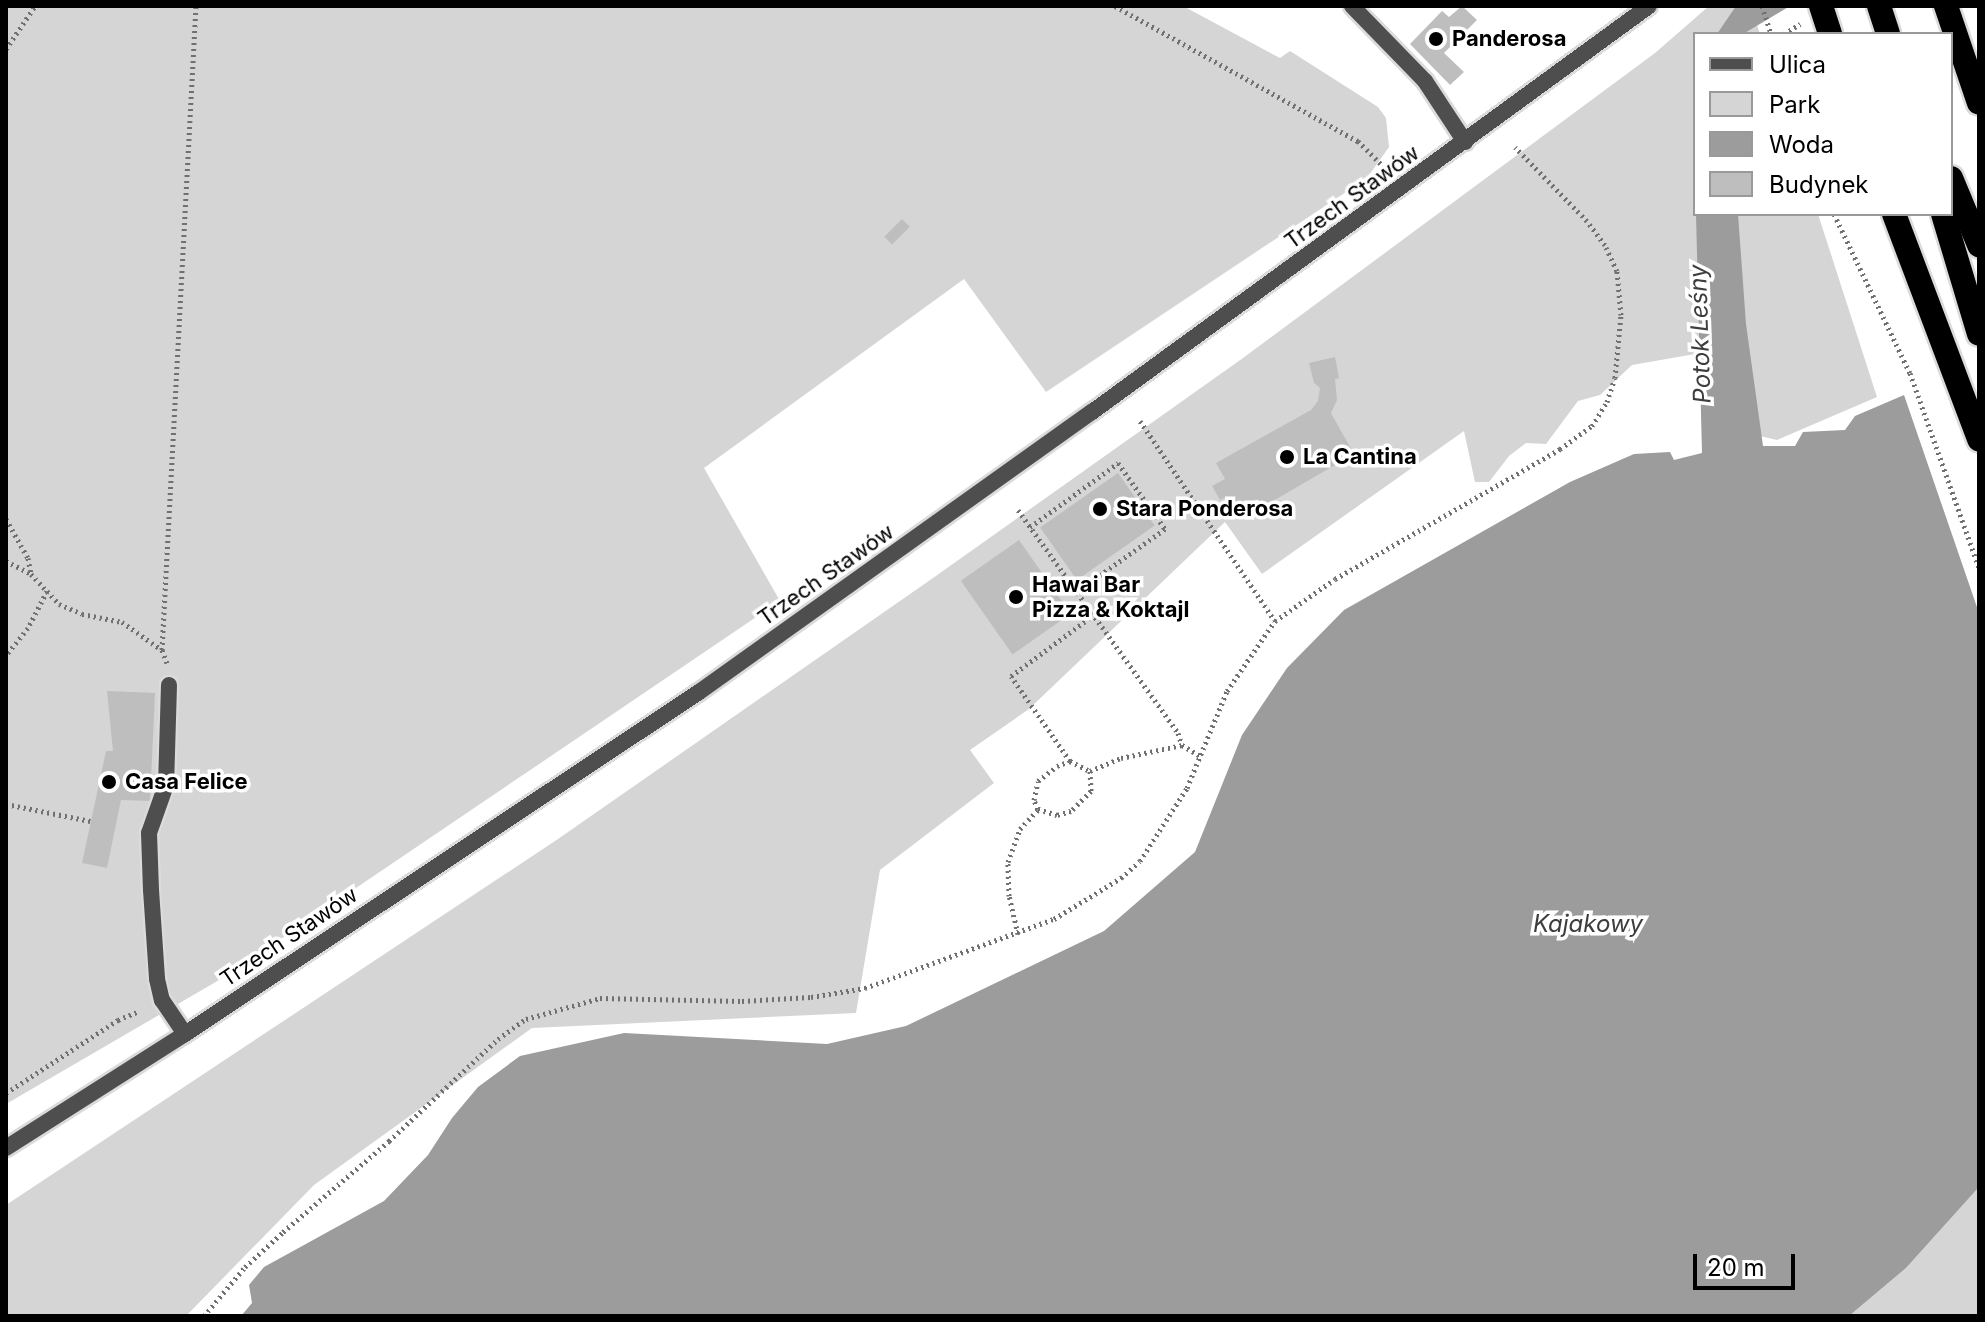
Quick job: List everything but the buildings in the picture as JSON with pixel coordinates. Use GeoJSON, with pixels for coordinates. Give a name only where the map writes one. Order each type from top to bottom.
{"type":"FeatureCollection","features":[{"type":"Feature","properties":{"kind":"highway"},"geometry":{"type":"LineString","coordinates":[[1821,6],[1829,32]]}},
{"type":"Feature","properties":{"kind":"highway"},"geometry":{"type":"LineString","coordinates":[[1946,6],[1979,103]]}},
{"type":"Feature","properties":{"kind":"highway"},"geometry":{"type":"LineString","coordinates":[[1953,183],[1979,245]]}},
{"type":"Feature","properties":{"kind":"highway"},"geometry":{"type":"LineString","coordinates":[[1895,216],[1979,439]]}},
{"type":"Feature","properties":{"kind":"highway"},"geometry":{"type":"LineString","coordinates":[[1944,216],[1979,334]]}},
{"type":"Feature","properties":{"kind":"street"},"geometry":{"type":"LineString","coordinates":[[1352,6],[1425,81],[1465,142]]}},
{"type":"Feature","properties":{"kind":"street","name":"Trzech Stawów"},"geometry":{"type":"LineString","coordinates":[[6,1148],[185,1034],[699,692],[1465,142],[1649,6]]}},
{"type":"Feature","properties":{"kind":"street"},"geometry":{"type":"LineString","coordinates":[[169,685],[166,785],[149,833],[157,979],[162,1000],[185,1034]]}},
{"type":"Feature","properties":{"kind":"path"},"geometry":{"type":"LineString","coordinates":[[6,49],[35,6]]}},
{"type":"Feature","properties":{"kind":"path"},"geometry":{"type":"LineString","coordinates":[[169,685],[170,675],[162,650],[196,6]]}},
{"type":"Feature","properties":{"kind":"path"},"geometry":{"type":"LineString","coordinates":[[1115,6],[1358,141],[1377,158],[1401,188]]}},
{"type":"Feature","properties":{"kind":"path"},"geometry":{"type":"LineString","coordinates":[[1762,6],[1770,32]]}},
{"type":"Feature","properties":{"kind":"path"},"geometry":{"type":"LineString","coordinates":[[204,1316],[245,1267],[389,1141],[477,1057],[526,1019],[600,998],[742,1001],[811,997],[905,977],[1018,934],[1087,900],[1140,861],[1187,788],[1227,691],[1275,621],[1335,579],[1560,449],[1592,426],[1607,402],[1615,378],[1621,315],[1617,271],[1605,245],[1587,221],[1515,147]]}},
{"type":"Feature","properties":{"kind":"path"},"geometry":{"type":"LineString","coordinates":[[1835,216],[1910,373],[1979,568]]}},
{"type":"Feature","properties":{"kind":"path"},"geometry":{"type":"LineString","coordinates":[[1140,421],[1275,621]]}},
{"type":"Feature","properties":{"kind":"path"},"geometry":{"type":"LineString","coordinates":[[1030,527],[1118,463],[1165,529],[1076,592]]}},
{"type":"Feature","properties":{"kind":"path"},"geometry":{"type":"LineString","coordinates":[[1018,510],[1178,733],[1182,745],[1200,756]]}},
{"type":"Feature","properties":{"kind":"path"},"geometry":{"type":"LineString","coordinates":[[6,519],[28,558],[31,574]]}},
{"type":"Feature","properties":{"kind":"path"},"geometry":{"type":"LineString","coordinates":[[6,561],[31,574],[59,604],[82,614],[122,622],[162,650]]}},
{"type":"Feature","properties":{"kind":"path"},"geometry":{"type":"LineString","coordinates":[[6,655],[28,628],[47,591]]}},
{"type":"Feature","properties":{"kind":"path"},"geometry":{"type":"LineString","coordinates":[[1092,616],[1011,676],[1070,761],[1090,771],[1121,758],[1182,745]]}},
{"type":"Feature","properties":{"kind":"path"},"geometry":{"type":"LineString","coordinates":[[1070,761],[1057,766],[1038,781],[1034,800],[1038,809],[1057,815],[1071,811],[1091,791],[1090,771]]}},
{"type":"Feature","properties":{"kind":"path"},"geometry":{"type":"LineString","coordinates":[[6,804],[90,821]]}},
{"type":"Feature","properties":{"kind":"path"},"geometry":{"type":"LineString","coordinates":[[1018,934],[1009,896],[1008,862],[1020,829],[1038,809]]}},
{"type":"Feature","properties":{"kind":"path"},"geometry":{"type":"LineString","coordinates":[[6,1093],[118,1020],[162,1000]]}},
{"type":"Feature","properties":{"kind":"green space"},"geometry":{"type":"Polygon","coordinates":[[[6,6],[1183,6],[1280,58],[1290,51],[1378,107],[1386,118],[1389,147],[1367,178],[1046,392],[964,279],[704,468],[780,601],[226,976],[6,1104],[6,6]]]}},
{"type":"Feature","properties":{"kind":"green space"},"geometry":{"type":"Polygon","coordinates":[[[1709,6],[1751,6],[1759,32],[1693,32],[1693,216],[1819,216],[1877,397],[1777,440],[1747,433],[1745,365],[1695,354],[1632,365],[1600,395],[1578,401],[1546,444],[1526,443],[1509,456],[1489,482],[1475,482],[1464,431],[1262,574],[1225,522],[1029,709],[970,750],[994,783],[880,870],[856,1013],[532,1028],[314,1185],[186,1316],[6,1316],[6,1205],[558,839],[933,578],[1243,358],[1655,53],[1709,6]]]}},
{"type":"Feature","properties":{"kind":"green space"},"geometry":{"type":"Polygon","coordinates":[[[1979,1187],[1979,1316],[1849,1316],[1906,1268],[1979,1187]]]}},
{"type":"Feature","properties":{"kind":"water"},"geometry":{"type":"Polygon","coordinates":[[[1736,6],[1790,6],[1746,32],[1718,32],[1736,6]]]}},
{"type":"Feature","properties":{"kind":"water","name":"Kajakowy"},"geometry":{"type":"Polygon","coordinates":[[[1696,216],[1738,216],[1746,324],[1763,446],[1795,446],[1803,432],[1845,430],[1855,416],[1904,395],[1979,613],[1979,1187],[1906,1268],[1849,1316],[241,1316],[252,1303],[249,1285],[264,1267],[384,1201],[428,1155],[452,1118],[478,1087],[520,1056],[624,1033],[827,1044],[906,1026],[1104,931],[1195,852],[1242,735],[1287,668],[1344,610],[1570,482],[1634,454],[1670,452],[1674,460],[1702,453],[1696,216]]]}},
{"type":"Feature","properties":{"kind":"place","name":"Panderosa"},"geometry":{"type":"Point","coordinates":[1436,39]}},
{"type":"Feature","properties":{"kind":"place","name":"La Cantina"},"geometry":{"type":"Point","coordinates":[1287,457]}},
{"type":"Feature","properties":{"kind":"place","name":"Stara Ponderosa"},"geometry":{"type":"Point","coordinates":[1100,509]}},
{"type":"Feature","properties":{"kind":"place","name":"Hawai Bar Pizza & Koktajl"},"geometry":{"type":"Point","coordinates":[1016,597]}},
{"type":"Feature","properties":{"kind":"place","name":"Casa Felice"},"geometry":{"type":"Point","coordinates":[109,782]}},
{"type":"Feature","properties":{"kind":"water label","name":"Potok Leśny"},"geometry":{"type":"Point","coordinates":[1700,334]}}]}
